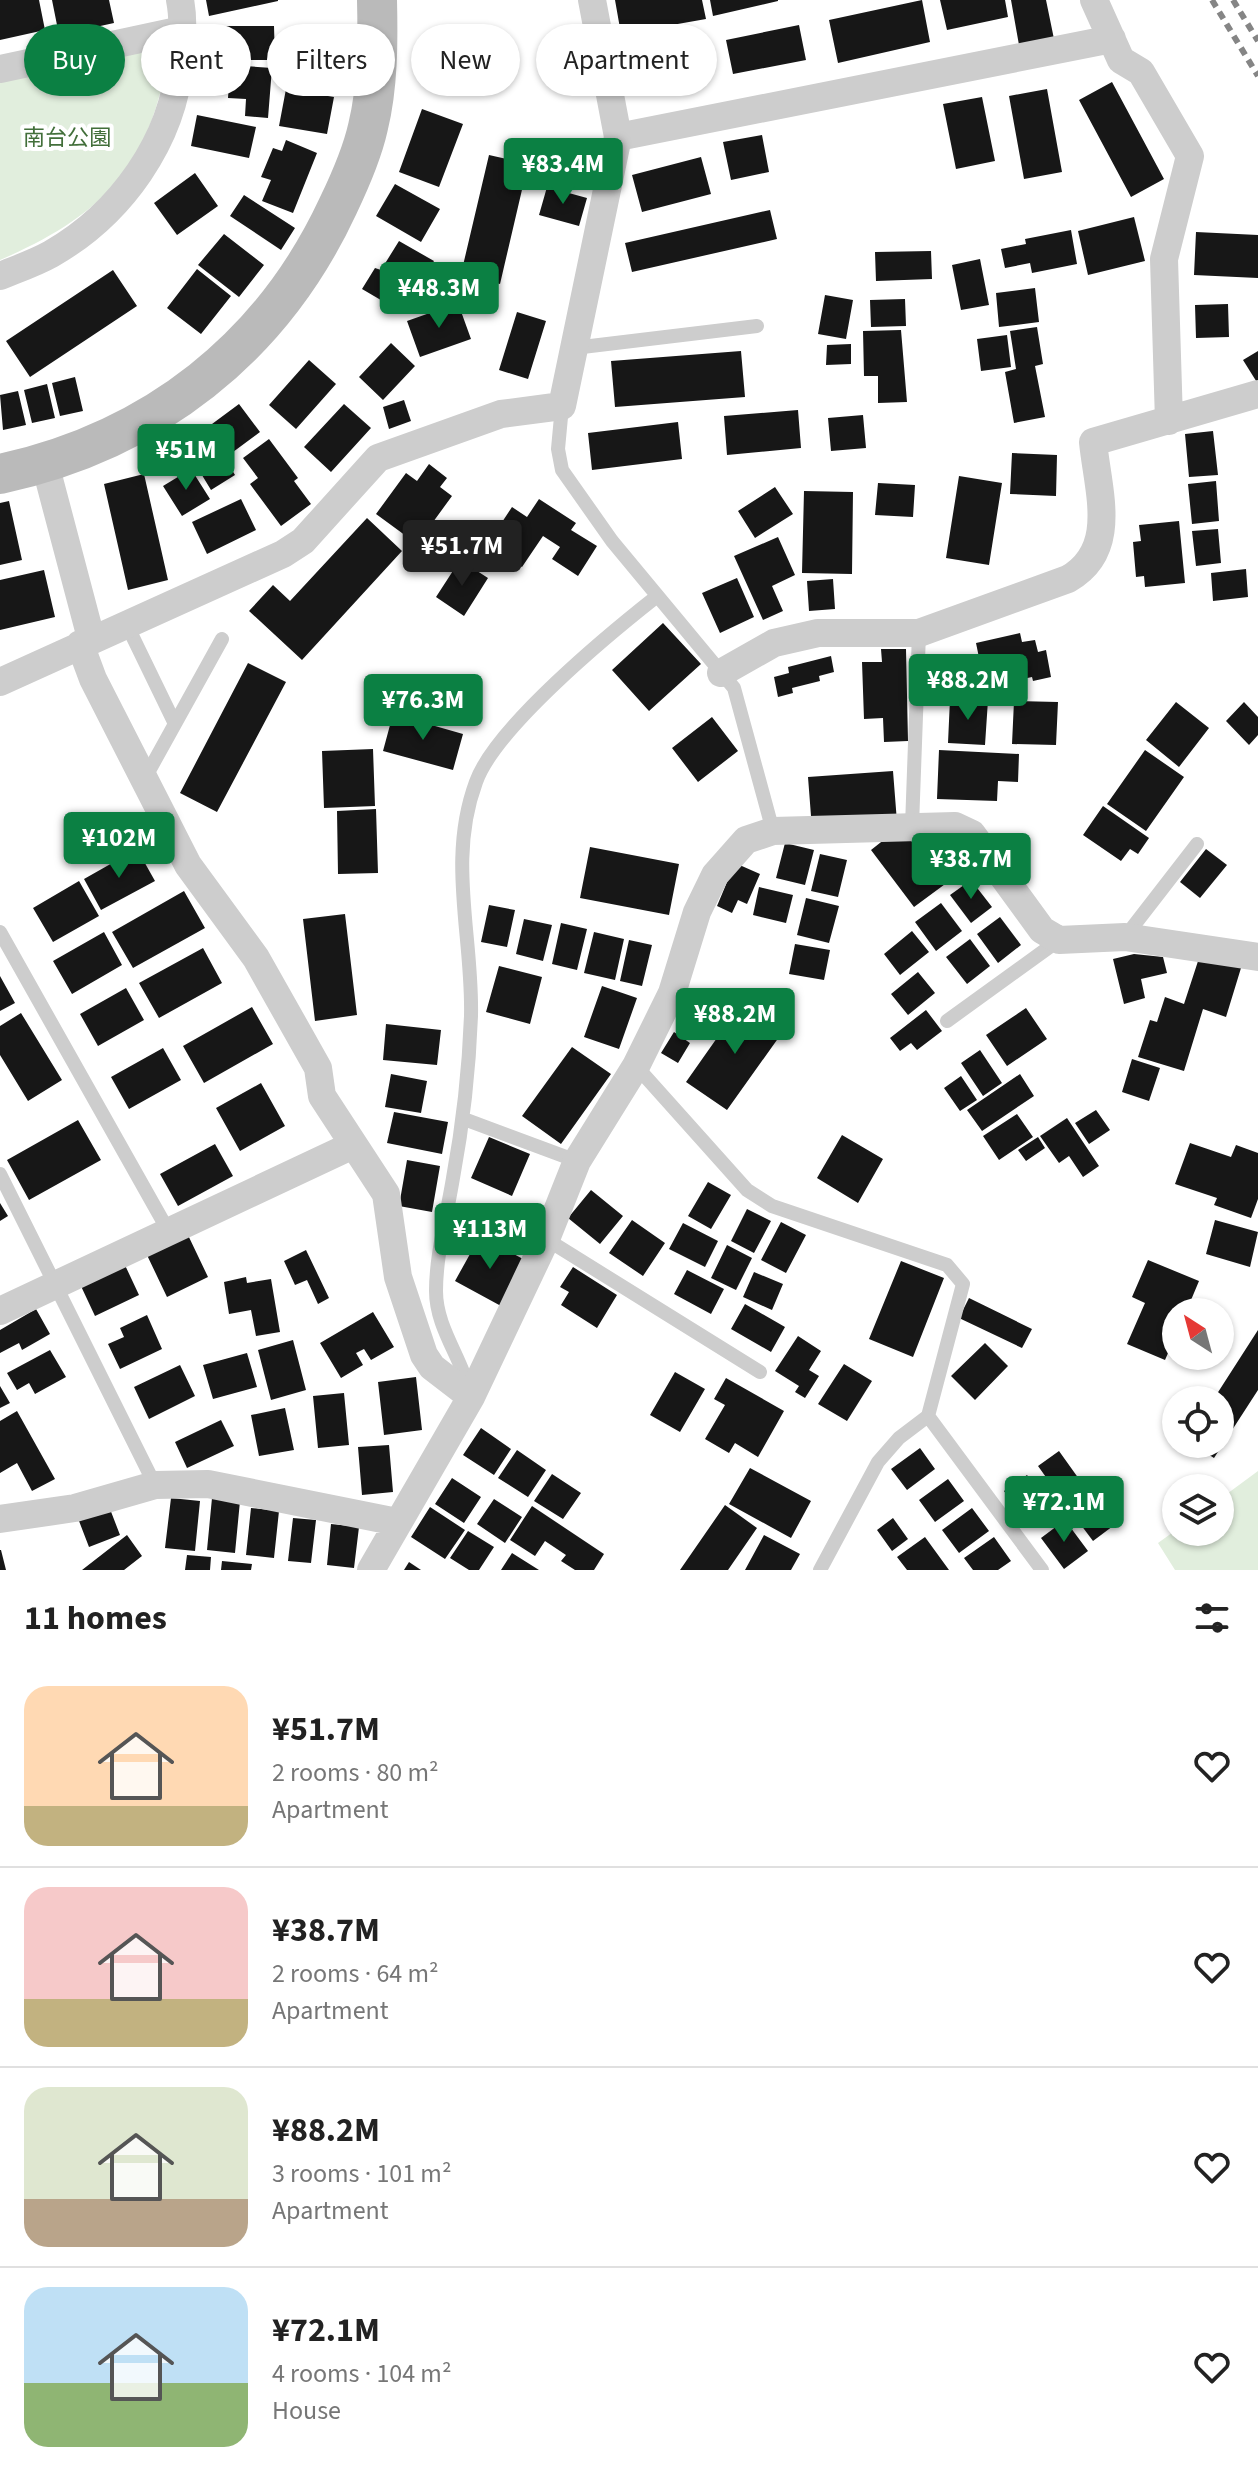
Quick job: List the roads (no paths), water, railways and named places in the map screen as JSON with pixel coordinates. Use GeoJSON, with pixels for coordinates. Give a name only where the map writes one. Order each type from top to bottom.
{"type":"FeatureCollection","features":[{"type":"Feature","properties":{"kind":"street"},"geometry":{"type":"LineString","coordinates":[[180,0],[182,24]]}},
{"type":"Feature","properties":{"kind":"street"},"geometry":{"type":"LineString","coordinates":[[0,474],[45,464],[130,427],[187,393],[235,354],[271,316],[299,278],[349,182],[368,128],[375,83],[377,0]]}},
{"type":"Feature","properties":{"kind":"street"},"geometry":{"type":"LineString","coordinates":[[0,682],[283,554],[303,541],[378,458],[501,414],[562,406],[618,137],[592,0]]}},
{"type":"Feature","properties":{"kind":"street"},"geometry":{"type":"LineString","coordinates":[[1094,0],[1121,60],[1141,72],[1190,156],[1164,259],[1169,421]]}},
{"type":"Feature","properties":{"kind":"street"},"geometry":{"type":"LineString","coordinates":[[0,69],[141,39]]}},
{"type":"Feature","properties":{"kind":"street"},"geometry":{"type":"LineString","coordinates":[[618,137],[1112,39]]}},
{"type":"Feature","properties":{"kind":"street"},"geometry":{"type":"LineString","coordinates":[[0,276],[52,254],[90,225],[142,169],[162,136],[177,96]]}},
{"type":"Feature","properties":{"kind":"street"},"geometry":{"type":"LineString","coordinates":[[721,673],[774,643],[818,633],[919,633],[1068,579],[1088,568],[1103,535],[1093,442],[1258,394]]}},
{"type":"Feature","properties":{"kind":"street"},"geometry":{"type":"LineString","coordinates":[[45,464],[93,679],[188,865],[256,958],[318,1068],[322,1096],[386,1194],[398,1277],[424,1355],[432,1367],[471,1397]]}},
{"type":"Feature","properties":{"kind":"street"},"geometry":{"type":"LineString","coordinates":[[371,1570],[471,1397],[546,1239],[577,1161],[636,1066],[672,993],[697,912],[715,875],[746,840],[773,831],[955,826],[972,834],[1042,930],[1059,940],[1125,937],[1258,957]]}},
{"type":"Feature","properties":{"kind":"street"},"geometry":{"type":"LineString","coordinates":[[0,1311],[353,1145]]}},
{"type":"Feature","properties":{"kind":"street"},"geometry":{"type":"LineString","coordinates":[[0,1519],[75,1508],[155,1485],[208,1484],[397,1522]]}},
{"type":"Feature","properties":{"kind":"lane"},"geometry":{"type":"LineString","coordinates":[[574,348],[757,326]]}},
{"type":"Feature","properties":{"kind":"lane"},"geometry":{"type":"LineString","coordinates":[[562,406],[558,449],[562,470],[656,597],[734,688],[773,831]]}},
{"type":"Feature","properties":{"kind":"lane"},"geometry":{"type":"LineString","coordinates":[[471,1397],[463,1366],[440,1324],[436,1293],[464,1119],[471,1013],[460,879],[467,815],[476,781],[502,738],[613,630],[656,597]]}},
{"type":"Feature","properties":{"kind":"lane"},"geometry":{"type":"LineString","coordinates":[[126,623],[175,724]]}},
{"type":"Feature","properties":{"kind":"lane"},"geometry":{"type":"LineString","coordinates":[[912,826],[919,633]]}},
{"type":"Feature","properties":{"kind":"lane"},"geometry":{"type":"LineString","coordinates":[[145,778],[222,639]]}},
{"type":"Feature","properties":{"kind":"lane"},"geometry":{"type":"LineString","coordinates":[[1125,937],[1197,844]]}},
{"type":"Feature","properties":{"kind":"lane"},"geometry":{"type":"LineString","coordinates":[[0,932],[169,1232]]}},
{"type":"Feature","properties":{"kind":"lane"},"geometry":{"type":"LineString","coordinates":[[947,1021],[1059,940]]}},
{"type":"Feature","properties":{"kind":"lane"},"geometry":{"type":"LineString","coordinates":[[636,1066],[747,1190],[772,1206],[947,1265],[963,1284],[928,1416],[899,1438],[878,1462],[820,1570]]}},
{"type":"Feature","properties":{"kind":"lane"},"geometry":{"type":"LineString","coordinates":[[464,1119],[577,1161]]}},
{"type":"Feature","properties":{"kind":"lane"},"geometry":{"type":"LineString","coordinates":[[0,1174],[155,1485]]}},
{"type":"Feature","properties":{"kind":"lane"},"geometry":{"type":"LineString","coordinates":[[546,1239],[760,1372]]}},
{"type":"Feature","properties":{"kind":"lane"},"geometry":{"type":"LineString","coordinates":[[928,1416],[1042,1570]]}},
{"type":"Feature","properties":{"kind":"railway"},"geometry":{"type":"LineString","coordinates":[[1212,0],[1258,76]]}},
{"type":"Feature","properties":{"kind":"railway"},"geometry":{"type":"LineString","coordinates":[[1233,0],[1258,41]]}},
{"type":"Feature","properties":{"kind":"park label","name":"南台公園"},"geometry":{"type":"Point","coordinates":[67,137]}}]}
